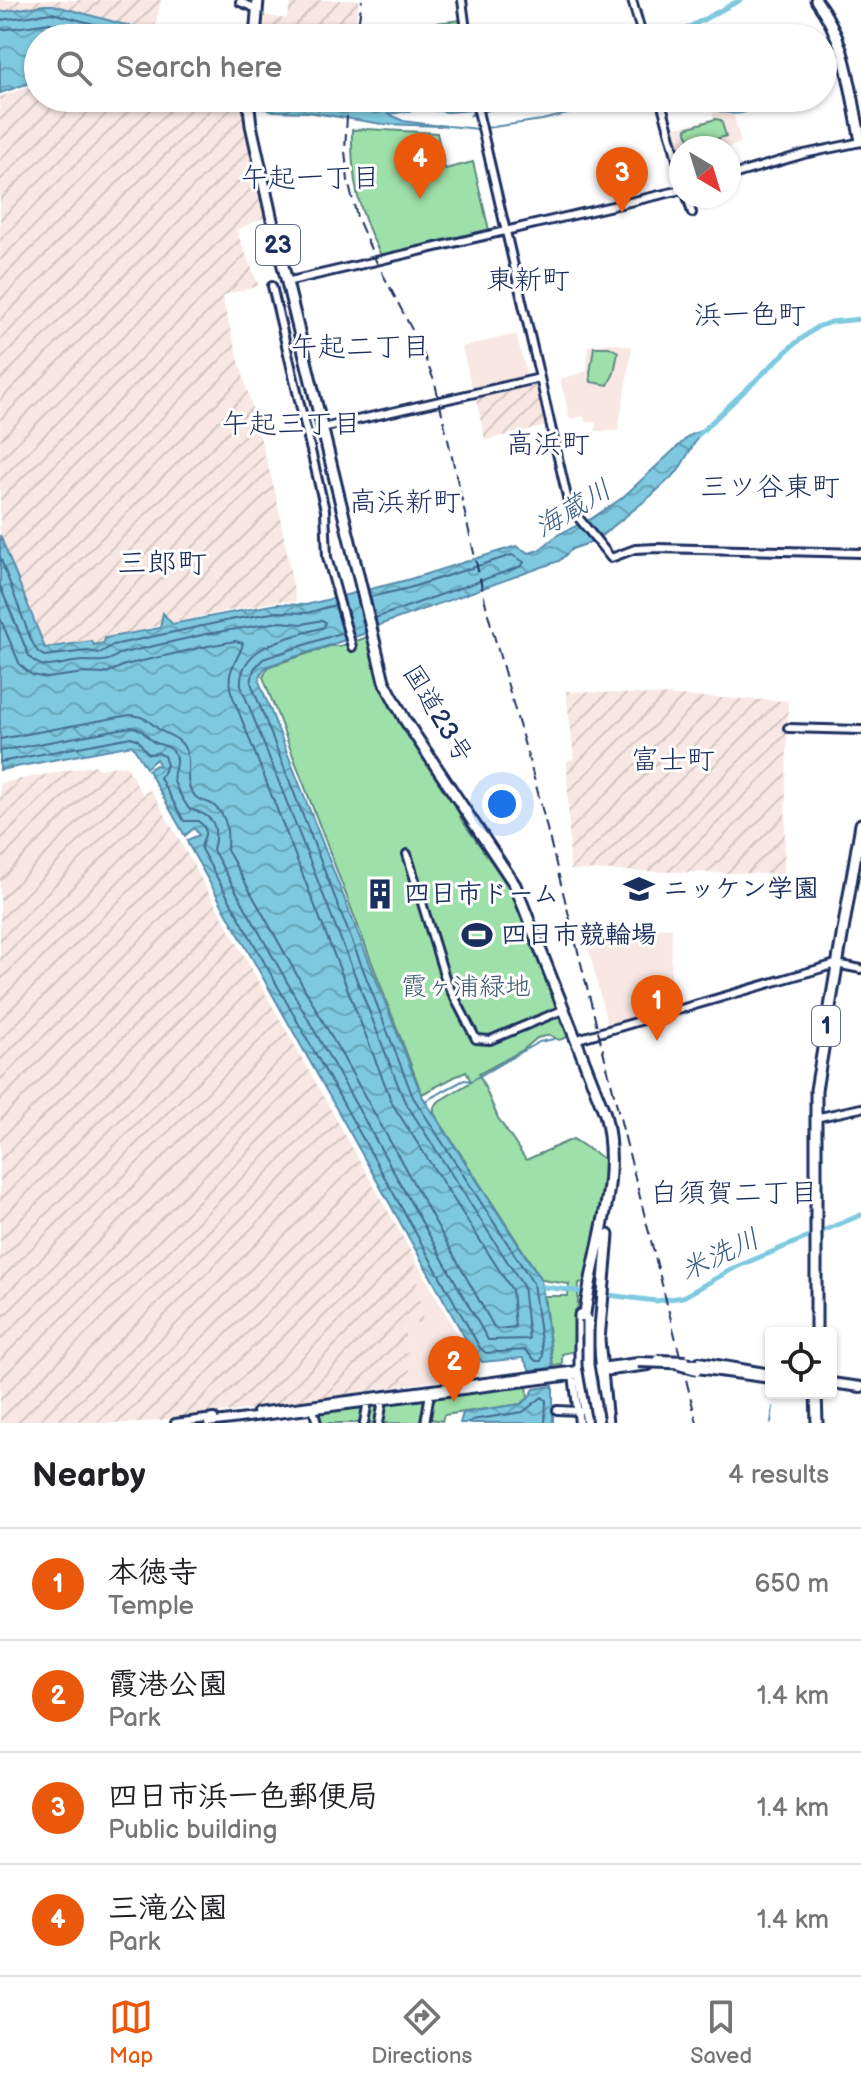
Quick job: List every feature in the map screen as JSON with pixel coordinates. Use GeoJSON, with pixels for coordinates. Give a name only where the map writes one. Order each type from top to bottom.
{"type":"FeatureCollection","features":[{"type":"Feature","properties":{"kind":"highway"},"geometry":{"type":"LineString","coordinates":[[816,0],[833,24]]}},
{"type":"Feature","properties":{"kind":"highway"},"geometry":{"type":"LineString","coordinates":[[823,0],[847,47],[861,119]]}},
{"type":"Feature","properties":{"kind":"highway"},"geometry":{"type":"LineString","coordinates":[[253,24],[255,4]]}},
{"type":"Feature","properties":{"kind":"highway"},"geometry":{"type":"LineString","coordinates":[[837,35],[861,142]]}},
{"type":"Feature","properties":{"kind":"highway","name":"国道23号"},"geometry":{"type":"LineString","coordinates":[[251,112],[362,588],[387,680],[401,708],[518,883],[605,1104],[612,1132],[614,1166],[608,1235],[595,1288]]}},
{"type":"Feature","properties":{"kind":"highway","name":"国道23号"},"geometry":{"type":"LineString","coordinates":[[373,632],[381,672],[392,700],[515,885],[607,1123],[610,1154],[606,1214],[595,1288]]}},
{"type":"Feature","properties":{"kind":"highway","name":"1"},"geometry":{"type":"LineString","coordinates":[[816,1327],[816,1083],[861,824]]}},
{"type":"Feature","properties":{"kind":"highway"},"geometry":{"type":"LineString","coordinates":[[593,1423],[577,1373],[579,1321],[587,1297],[595,1288]]}},
{"type":"Feature","properties":{"kind":"highway"},"geometry":{"type":"LineString","coordinates":[[595,1288],[607,1423]]}},
{"type":"Feature","properties":{"kind":"highway"},"geometry":{"type":"LineString","coordinates":[[587,1297],[587,1358],[593,1423]]}},
{"type":"Feature","properties":{"kind":"highway"},"geometry":{"type":"LineString","coordinates":[[816,1399],[817,1423]]}},
{"type":"Feature","properties":{"kind":"main road"},"geometry":{"type":"LineString","coordinates":[[639,1364],[698,1366],[765,1375]]}},
{"type":"Feature","properties":{"kind":"main road"},"geometry":{"type":"LineString","coordinates":[[679,1366],[698,1366]]}},
{"type":"Feature","properties":{"kind":"main road"},"geometry":{"type":"LineString","coordinates":[[837,1386],[861,1389]]}},
{"type":"Feature","properties":{"kind":"street"},"geometry":{"type":"LineString","coordinates":[[462,0],[465,24]]}},
{"type":"Feature","properties":{"kind":"street"},"geometry":{"type":"LineString","coordinates":[[632,0],[640,24]]}},
{"type":"Feature","properties":{"kind":"street"},"geometry":{"type":"LineString","coordinates":[[240,2],[255,4]]}},
{"type":"Feature","properties":{"kind":"street"},"geometry":{"type":"LineString","coordinates":[[478,112],[567,502],[611,558],[630,550],[656,548],[861,553]]}},
{"type":"Feature","properties":{"kind":"street"},"geometry":{"type":"LineString","coordinates":[[664,112],[670,136]]}},
{"type":"Feature","properties":{"kind":"street"},"geometry":{"type":"LineString","coordinates":[[741,172],[804,154],[861,142]]}},
{"type":"Feature","properties":{"kind":"street"},"geometry":{"type":"LineString","coordinates":[[289,282],[669,193]]}},
{"type":"Feature","properties":{"kind":"street"},"geometry":{"type":"LineString","coordinates":[[691,208],[692,213]]}},
{"type":"Feature","properties":{"kind":"street"},"geometry":{"type":"LineString","coordinates":[[272,286],[325,510],[326,550],[352,647]]}},
{"type":"Feature","properties":{"kind":"street"},"geometry":{"type":"LineString","coordinates":[[324,428],[540,378]]}},
{"type":"Feature","properties":{"kind":"street"},"geometry":{"type":"LineString","coordinates":[[788,728],[861,730]]}},
{"type":"Feature","properties":{"kind":"street"},"geometry":{"type":"LineString","coordinates":[[407,854],[446,981],[476,1039],[490,1040],[565,1009]]}},
{"type":"Feature","properties":{"kind":"street"},"geometry":{"type":"LineString","coordinates":[[581,1038],[836,964],[861,969]]}},
{"type":"Feature","properties":{"kind":"street"},"geometry":{"type":"LineString","coordinates":[[815,1118],[861,1108]]}},
{"type":"Feature","properties":{"kind":"street"},"geometry":{"type":"LineString","coordinates":[[175,1423],[639,1364],[679,1366]]}},
{"type":"Feature","properties":{"kind":"street"},"geometry":{"type":"LineString","coordinates":[[698,1366],[765,1375]]}},
{"type":"Feature","properties":{"kind":"street"},"geometry":{"type":"LineString","coordinates":[[577,1373],[579,1423]]}},
{"type":"Feature","properties":{"kind":"street"},"geometry":{"type":"LineString","coordinates":[[208,1423],[430,1392]]}},
{"type":"Feature","properties":{"kind":"street"},"geometry":{"type":"LineString","coordinates":[[425,1423],[430,1392]]}},
{"type":"Feature","properties":{"kind":"street"},"geometry":{"type":"LineString","coordinates":[[364,1423],[369,1399]]}},
{"type":"Feature","properties":{"kind":"street"},"geometry":{"type":"LineString","coordinates":[[379,1423],[383,1400]]}},
{"type":"Feature","properties":{"kind":"street"},"geometry":{"type":"LineString","coordinates":[[313,1409],[317,1423]]}},
{"type":"Feature","properties":{"kind":"street"},"geometry":{"type":"LineString","coordinates":[[557,1410],[579,1411]]}},
{"type":"Feature","properties":{"kind":"shaded area"},"geometry":{"type":"Polygon","coordinates":[[[0,0],[161,0],[156,24],[127,24],[53,5],[0,12],[0,0]]]}},
{"type":"Feature","properties":{"kind":"shaded area"},"geometry":{"type":"Polygon","coordinates":[[[292,0],[359,0],[355,24],[259,24],[262,15],[286,19],[292,0]]]}},
{"type":"Feature","properties":{"kind":"shaded area"},"geometry":{"type":"Polygon","coordinates":[[[24,88],[24,112],[242,112],[267,216],[236,230],[259,286],[223,297],[276,495],[296,602],[279,601],[202,616],[105,638],[104,643],[99,645],[93,642],[45,648],[0,535],[0,97],[24,88]]]}},
{"type":"Feature","properties":{"kind":"shaded area"},"geometry":{"type":"Polygon","coordinates":[[[714,112],[734,116],[739,136],[675,136],[673,128],[712,119],[714,112]]]}},
{"type":"Feature","properties":{"kind":"shaded area"},"geometry":{"type":"Polygon","coordinates":[[[516,334],[528,379],[473,392],[462,347],[516,334]]]}},
{"type":"Feature","properties":{"kind":"shaded area"},"geometry":{"type":"Polygon","coordinates":[[[611,343],[632,347],[618,431],[596,431],[596,422],[585,422],[584,416],[570,419],[560,379],[587,371],[588,346],[611,343]]]}},
{"type":"Feature","properties":{"kind":"shaded area"},"geometry":{"type":"Polygon","coordinates":[[[536,381],[547,426],[485,440],[475,395],[536,381]]]}},
{"type":"Feature","properties":{"kind":"shaded area"},"geometry":{"type":"Polygon","coordinates":[[[566,691],[788,701],[784,874],[570,870],[567,761],[574,758],[566,691]]]}},
{"type":"Feature","properties":{"kind":"shaded area"},"geometry":{"type":"Polygon","coordinates":[[[96,765],[98,769],[126,765],[142,794],[151,790],[416,1261],[423,1321],[404,1327],[412,1384],[253,1409],[134,1423],[0,1423],[0,783],[96,765]]]}},
{"type":"Feature","properties":{"kind":"shaded area"},"geometry":{"type":"Polygon","coordinates":[[[613,926],[672,928],[670,1010],[608,1028],[585,933],[613,926]]]}},
{"type":"Feature","properties":{"kind":"shaded area"},"geometry":{"type":"Polygon","coordinates":[[[416,1261],[480,1375],[412,1384],[404,1326],[423,1321],[416,1261]]]}},
{"type":"Feature","properties":{"kind":"green space"},"geometry":{"type":"Polygon","coordinates":[[[461,20],[462,24],[426,24],[461,20]]]}},
{"type":"Feature","properties":{"kind":"green space"},"geometry":{"type":"Polygon","coordinates":[[[721,120],[726,136],[688,136],[686,128],[721,120]]]}},
{"type":"Feature","properties":{"kind":"green space"},"geometry":{"type":"Polygon","coordinates":[[[352,130],[437,133],[445,169],[473,162],[489,230],[381,255],[361,209],[353,164],[352,130]]]}},
{"type":"Feature","properties":{"kind":"green space"},"geometry":{"type":"Polygon","coordinates":[[[594,347],[609,347],[618,352],[608,385],[591,382],[594,347]]]}},
{"type":"Feature","properties":{"kind":"green space","name":"霞ヶ浦緑地"},"geometry":{"type":"Polygon","coordinates":[[[368,637],[390,707],[457,806],[461,819],[509,887],[571,1036],[559,1040],[550,1035],[537,1038],[523,1050],[479,1074],[498,1118],[526,1160],[573,1139],[607,1161],[603,1213],[584,1282],[579,1283],[575,1351],[562,1354],[562,1365],[553,1366],[544,1296],[568,1296],[569,1284],[542,1280],[434,1113],[439,1101],[471,1082],[466,1071],[422,1094],[263,677],[268,667],[368,637]]]}},
{"type":"Feature","properties":{"kind":"green space"},"geometry":{"type":"Polygon","coordinates":[[[527,1384],[528,1398],[521,1404],[444,1415],[442,1421],[425,1418],[423,1423],[319,1423],[316,1412],[527,1384]]]}},
{"type":"Feature","properties":{"kind":"water"},"geometry":{"type":"Polygon","coordinates":[[[53,5],[122,24],[24,24],[24,85],[0,93],[0,12],[53,5]]]}},
{"type":"Feature","properties":{"kind":"water"},"geometry":{"type":"Polygon","coordinates":[[[308,112],[402,112],[389,114],[403,121],[441,126],[382,124],[308,112]]]}},
{"type":"Feature","properties":{"kind":"water"},"geometry":{"type":"Polygon","coordinates":[[[702,430],[678,471],[595,541],[572,549],[559,561],[267,666],[259,681],[421,1094],[541,1280],[553,1368],[530,1370],[523,1358],[482,1362],[473,1352],[188,844],[187,840],[199,835],[194,828],[185,836],[148,770],[160,766],[156,759],[146,768],[132,745],[0,770],[0,535],[45,648],[92,641],[94,645],[104,643],[105,638],[160,628],[163,613],[172,624],[277,604],[306,605],[407,580],[516,546],[529,553],[539,550],[559,534],[591,519],[622,498],[689,436],[702,430]]]}},
{"type":"Feature","properties":{"kind":"water"},"geometry":{"type":"Polygon","coordinates":[[[553,1386],[553,1423],[460,1423],[463,1413],[521,1404],[534,1389],[553,1386]]]}},
{"type":"Feature","properties":{"kind":"waterway"},"geometry":{"type":"LineString","coordinates":[[695,24],[740,0]]}},
{"type":"Feature","properties":{"kind":"waterway"},"geometry":{"type":"LineString","coordinates":[[486,128],[575,112]]}},
{"type":"Feature","properties":{"kind":"waterway"},"geometry":{"type":"LineString","coordinates":[[721,112],[744,112]]}},
{"type":"Feature","properties":{"kind":"waterway"},"geometry":{"type":"LineString","coordinates":[[438,125],[479,129]]}},
{"type":"Feature","properties":{"kind":"waterway","name":"海蔵川"},"geometry":{"type":"LineString","coordinates":[[697,436],[792,346],[817,327],[831,322],[861,319]]}},
{"type":"Feature","properties":{"kind":"waterway"},"geometry":{"type":"LineString","coordinates":[[425,1101],[464,1080],[471,1081],[539,1042],[554,1039]]}},
{"type":"Feature","properties":{"kind":"waterway","name":"米洗川"},"geometry":{"type":"LineString","coordinates":[[544,1287],[656,1301],[683,1297],[736,1267],[861,1215]]}},
{"type":"Feature","properties":{"kind":"waterway"},"geometry":{"type":"LineString","coordinates":[[771,1423],[773,1407]]}},
{"type":"Feature","properties":{"kind":"railway"},"geometry":{"type":"LineString","coordinates":[[358,24],[362,0]]}},
{"type":"Feature","properties":{"kind":"railway"},"geometry":{"type":"LineString","coordinates":[[347,112],[345,151],[348,181],[357,217],[419,343],[435,383],[488,614],[537,789],[697,1423]]}},
{"type":"Feature","properties":{"kind":"place","name":"三滝公園"},"geometry":{"type":"Point","coordinates":[420,199]}},
{"type":"Feature","properties":{"kind":"place","name":"四日市浜一色郵便局"},"geometry":{"type":"Point","coordinates":[622,213]}},
{"type":"Feature","properties":{"kind":"place","name":"ニッケン学園"},"geometry":{"type":"Point","coordinates":[639,889]}},
{"type":"Feature","properties":{"kind":"place","name":"四日市ドーム"},"geometry":{"type":"Point","coordinates":[380,894]}},
{"type":"Feature","properties":{"kind":"place","name":"四日市競輪場"},"geometry":{"type":"Point","coordinates":[477,935]}},
{"type":"Feature","properties":{"kind":"place","name":"本徳寺"},"geometry":{"type":"Point","coordinates":[657,1041]}},
{"type":"Feature","properties":{"kind":"place","name":"霞港公園"},"geometry":{"type":"Point","coordinates":[454,1402]}},
{"type":"Feature","properties":{"kind":"district","name":"午起一丁目"},"geometry":{"type":"Point","coordinates":[310,178]}},
{"type":"Feature","properties":{"kind":"district","name":"東新町"},"geometry":{"type":"Point","coordinates":[528,280]}},
{"type":"Feature","properties":{"kind":"district","name":"浜一色町"},"geometry":{"type":"Point","coordinates":[750,315]}},
{"type":"Feature","properties":{"kind":"district","name":"午起二丁目"},"geometry":{"type":"Point","coordinates":[360,347]}},
{"type":"Feature","properties":{"kind":"district","name":"午起三丁目"},"geometry":{"type":"Point","coordinates":[291,424]}},
{"type":"Feature","properties":{"kind":"district","name":"高浜町"},"geometry":{"type":"Point","coordinates":[548,444]}},
{"type":"Feature","properties":{"kind":"district","name":"三ツ谷東町"},"geometry":{"type":"Point","coordinates":[770,487]}},
{"type":"Feature","properties":{"kind":"district","name":"高浜新町"},"geometry":{"type":"Point","coordinates":[405,502]}},
{"type":"Feature","properties":{"kind":"district","name":"三郎町"},"geometry":{"type":"Point","coordinates":[162,564]}},
{"type":"Feature","properties":{"kind":"district","name":"富士町"},"geometry":{"type":"Point","coordinates":[673,760]}},
{"type":"Feature","properties":{"kind":"district","name":"白須賀二丁目"},"geometry":{"type":"Point","coordinates":[734,1193]}}]}
